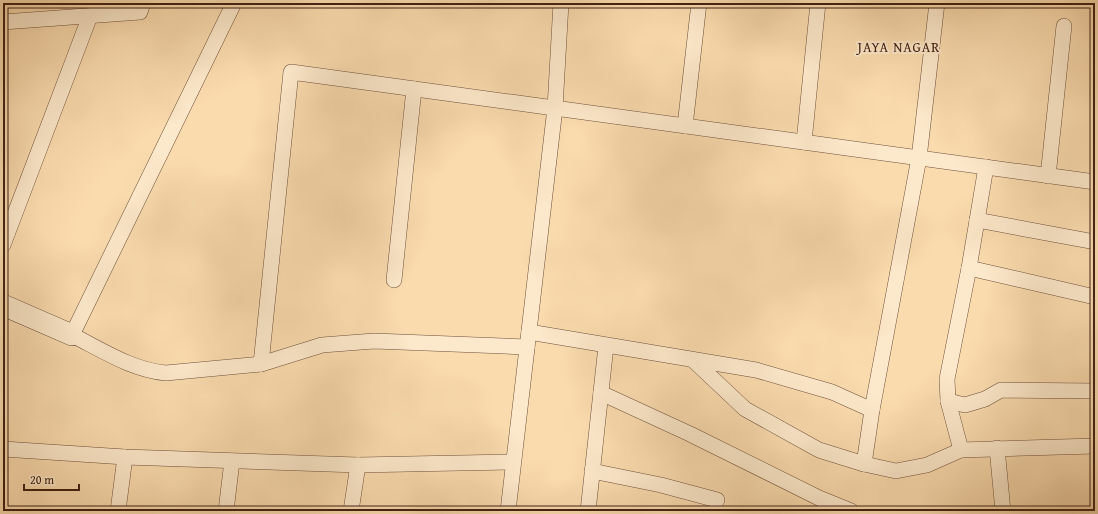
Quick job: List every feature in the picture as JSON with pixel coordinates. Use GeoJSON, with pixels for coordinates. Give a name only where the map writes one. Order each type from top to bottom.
{"type":"FeatureCollection","features":[{"type":"Feature","properties":{"kind":"street"},"geometry":{"type":"LineString","coordinates":[[3,22],[140,12],[143,3]]}},
{"type":"Feature","properties":{"kind":"street"},"geometry":{"type":"LineString","coordinates":[[72,335],[234,3]]}},
{"type":"Feature","properties":{"kind":"street"},"geometry":{"type":"LineString","coordinates":[[508,511],[555,108],[562,3]]}},
{"type":"Feature","properties":{"kind":"street"},"geometry":{"type":"LineString","coordinates":[[685,126],[699,3]]}},
{"type":"Feature","properties":{"kind":"street"},"geometry":{"type":"LineString","coordinates":[[804,142],[818,3]]}},
{"type":"Feature","properties":{"kind":"street"},"geometry":{"type":"LineString","coordinates":[[864,464],[872,410],[919,158],[937,3]]}},
{"type":"Feature","properties":{"kind":"street"},"geometry":{"type":"LineString","coordinates":[[3,245],[90,16]]}},
{"type":"Feature","properties":{"kind":"street"},"geometry":{"type":"LineString","coordinates":[[1048,176],[1064,26]]}},
{"type":"Feature","properties":{"kind":"street"},"geometry":{"type":"LineString","coordinates":[[261,364],[291,72],[1095,182]]}},
{"type":"Feature","properties":{"kind":"street"},"geometry":{"type":"LineString","coordinates":[[394,280],[414,89]]}},
{"type":"Feature","properties":{"kind":"street"},"geometry":{"type":"LineString","coordinates":[[961,450],[948,401],[948,380],[986,167]]}},
{"type":"Feature","properties":{"kind":"street"},"geometry":{"type":"LineString","coordinates":[[977,220],[1095,242]]}},
{"type":"Feature","properties":{"kind":"street"},"geometry":{"type":"LineString","coordinates":[[969,268],[1095,297]]}},
{"type":"Feature","properties":{"kind":"street"},"geometry":{"type":"LineString","coordinates":[[3,305],[72,335],[124,362],[154,372],[177,373],[261,364],[322,345],[374,341],[527,347]]}},
{"type":"Feature","properties":{"kind":"street"},"geometry":{"type":"LineString","coordinates":[[528,332],[756,370],[832,392],[872,410]]}},
{"type":"Feature","properties":{"kind":"street"},"geometry":{"type":"LineString","coordinates":[[588,511],[606,346]]}},
{"type":"Feature","properties":{"kind":"street"},"geometry":{"type":"LineString","coordinates":[[693,360],[745,409],[819,450],[864,464],[896,471],[927,465],[961,450],[1095,446]]}},
{"type":"Feature","properties":{"kind":"street"},"geometry":{"type":"LineString","coordinates":[[948,401],[965,405],[986,399],[1001,390],[1095,390]]}},
{"type":"Feature","properties":{"kind":"street"},"geometry":{"type":"LineString","coordinates":[[601,394],[690,434],[819,498],[851,511]]}},
{"type":"Feature","properties":{"kind":"street"},"geometry":{"type":"LineString","coordinates":[[997,448],[1003,511]]}},
{"type":"Feature","properties":{"kind":"street"},"geometry":{"type":"LineString","coordinates":[[3,449],[125,457],[358,465],[513,462]]}},
{"type":"Feature","properties":{"kind":"street"},"geometry":{"type":"LineString","coordinates":[[118,511],[125,457]]}},
{"type":"Feature","properties":{"kind":"street"},"geometry":{"type":"LineString","coordinates":[[226,511],[232,461]]}},
{"type":"Feature","properties":{"kind":"street"},"geometry":{"type":"LineString","coordinates":[[351,511],[358,465]]}},
{"type":"Feature","properties":{"kind":"street"},"geometry":{"type":"LineString","coordinates":[[592,472],[661,485],[717,500]]}},
{"type":"Feature","properties":{"kind":"district","name":"JAYA NAGAR"},"geometry":{"type":"Point","coordinates":[899,47]}}]}
